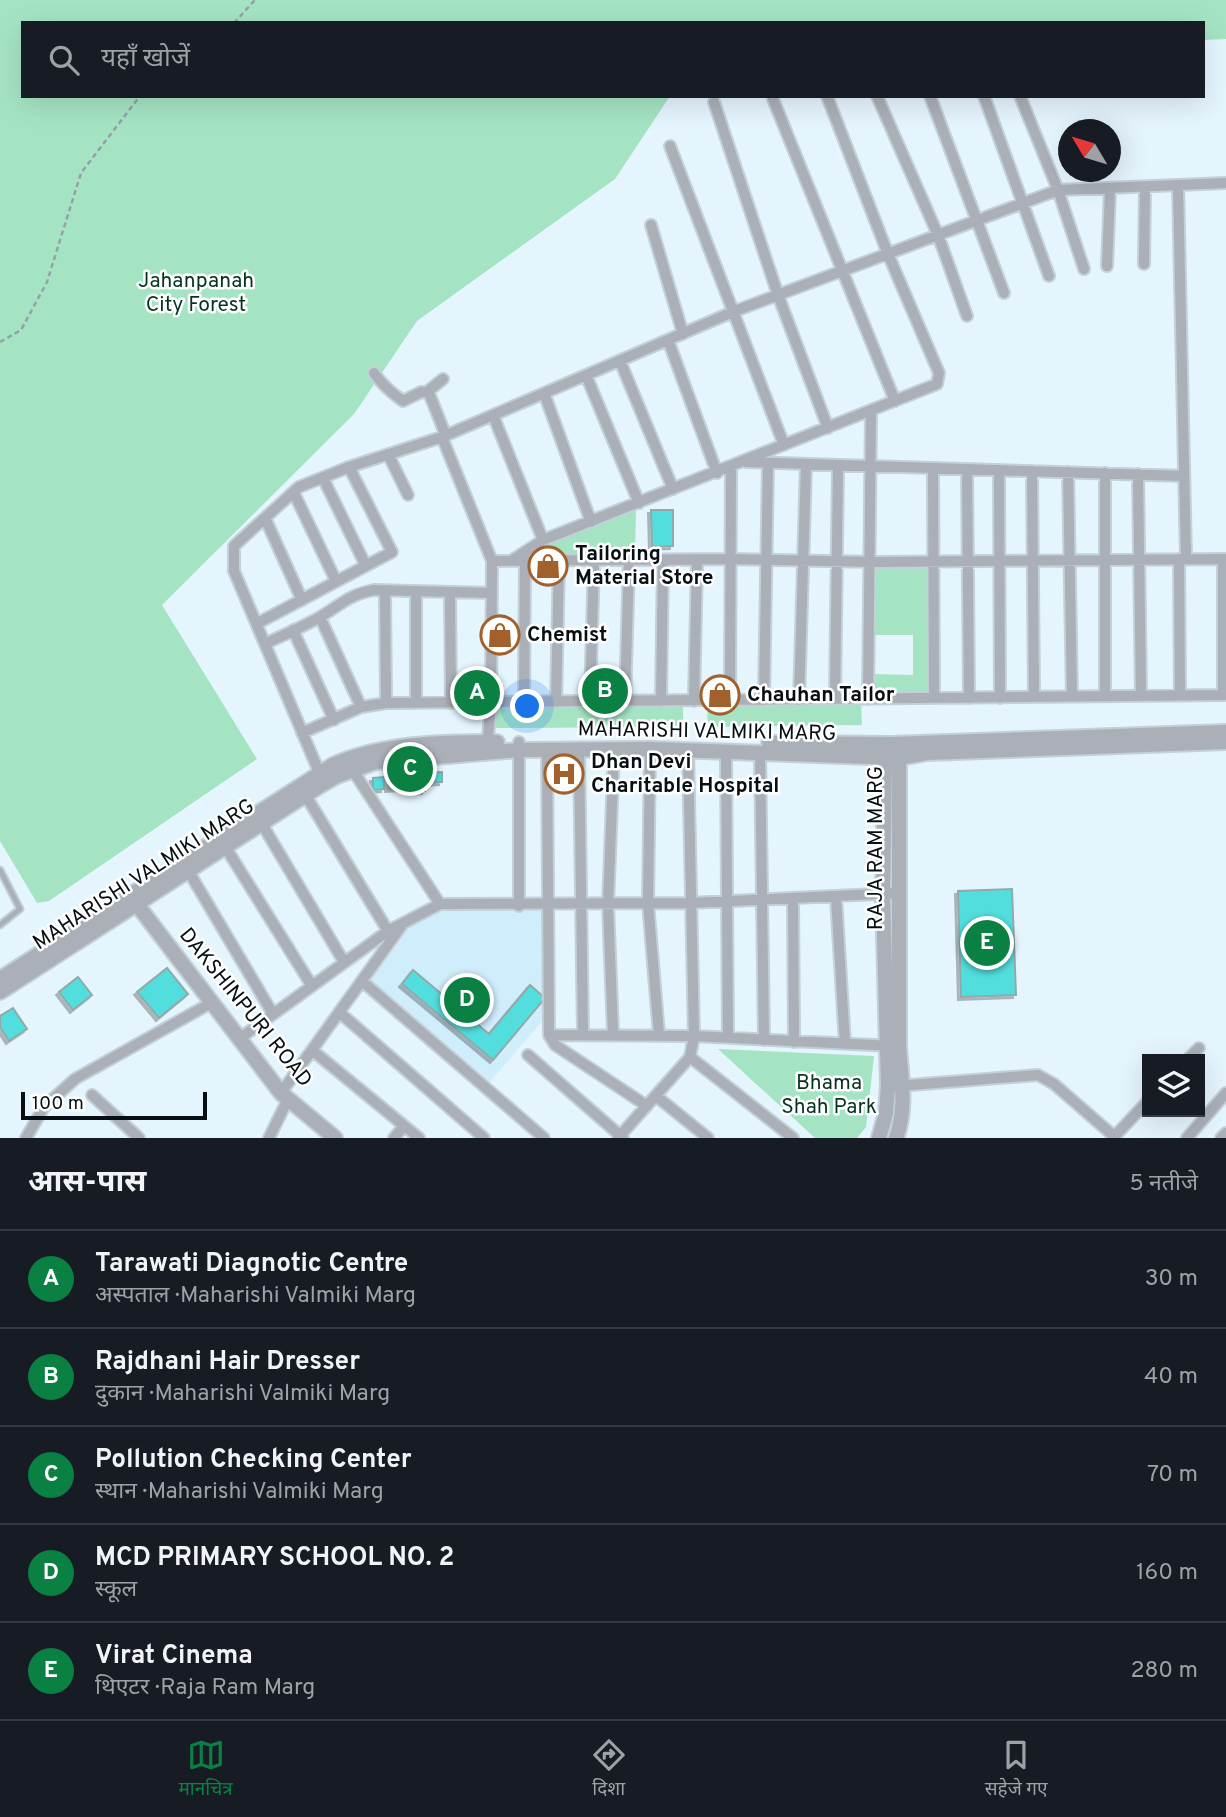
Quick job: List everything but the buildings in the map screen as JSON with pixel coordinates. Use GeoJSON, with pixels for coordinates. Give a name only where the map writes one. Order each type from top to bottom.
{"type":"FeatureCollection","features":[{"type":"Feature","properties":{"kind":"street"},"geometry":{"type":"LineString","coordinates":[[519,559],[543,540],[933,386],[940,379],[828,98]]}},
{"type":"Feature","properties":{"kind":"street"},"geometry":{"type":"LineString","coordinates":[[878,98],[938,235],[967,316]]}},
{"type":"Feature","properties":{"kind":"street"},"geometry":{"type":"LineString","coordinates":[[931,98],[1004,293]]}},
{"type":"Feature","properties":{"kind":"street"},"geometry":{"type":"LineString","coordinates":[[985,98],[1049,275]]}},
{"type":"Feature","properties":{"kind":"street"},"geometry":{"type":"LineString","coordinates":[[1021,98],[1058,190],[1084,269]]}},
{"type":"Feature","properties":{"kind":"street"},"geometry":{"type":"LineString","coordinates":[[772,99],[895,401]]}},
{"type":"Feature","properties":{"kind":"street"},"geometry":{"type":"LineString","coordinates":[[715,102],[778,295],[828,428]]}},
{"type":"Feature","properties":{"kind":"street"},"geometry":{"type":"LineString","coordinates":[[670,146],[735,311],[784,446]]}},
{"type":"Feature","properties":{"kind":"street"},"geometry":{"type":"LineString","coordinates":[[321,778],[234,571],[232,557],[234,546],[299,487],[349,467],[444,436],[735,311],[1058,190],[1110,190],[1226,183]]}},
{"type":"Feature","properties":{"kind":"street"},"geometry":{"type":"LineString","coordinates":[[1178,186],[1184,476],[1180,695]]}},
{"type":"Feature","properties":{"kind":"street"},"geometry":{"type":"LineString","coordinates":[[1144,264],[1145,187]]}},
{"type":"Feature","properties":{"kind":"street"},"geometry":{"type":"LineString","coordinates":[[1107,266],[1110,190]]}},
{"type":"Feature","properties":{"kind":"street"},"geometry":{"type":"LineString","coordinates":[[651,225],[683,334]]}},
{"type":"Feature","properties":{"kind":"street"},"geometry":{"type":"LineString","coordinates":[[668,340],[718,473]]}},
{"type":"Feature","properties":{"kind":"street"},"geometry":{"type":"LineString","coordinates":[[620,361],[674,489]]}},
{"type":"Feature","properties":{"kind":"street"},"geometry":{"type":"LineString","coordinates":[[374,373],[403,401],[427,392],[443,379]]}},
{"type":"Feature","properties":{"kind":"street"},"geometry":{"type":"LineString","coordinates":[[586,375],[639,503]]}},
{"type":"Feature","properties":{"kind":"street"},"geometry":{"type":"LineString","coordinates":[[427,392],[492,561],[491,702],[487,747]]}},
{"type":"Feature","properties":{"kind":"street"},"geometry":{"type":"LineString","coordinates":[[544,393],[591,522]]}},
{"type":"Feature","properties":{"kind":"street"},"geometry":{"type":"LineString","coordinates":[[869,699],[867,562],[871,411]]}},
{"type":"Feature","properties":{"kind":"street"},"geometry":{"type":"LineString","coordinates":[[493,415],[543,540]]}},
{"type":"Feature","properties":{"kind":"street"},"geometry":{"type":"LineString","coordinates":[[388,454],[408,495]]}},
{"type":"Feature","properties":{"kind":"street"},"geometry":{"type":"LineString","coordinates":[[742,462],[1184,476]]}},
{"type":"Feature","properties":{"kind":"street"},"geometry":{"type":"LineString","coordinates":[[764,700],[768,463]]}},
{"type":"Feature","properties":{"kind":"street"},"geometry":{"type":"LineString","coordinates":[[799,700],[806,465]]}},
{"type":"Feature","properties":{"kind":"street"},"geometry":{"type":"LineString","coordinates":[[835,699],[838,465]]}},
{"type":"Feature","properties":{"kind":"street"},"geometry":{"type":"LineString","coordinates":[[258,623],[392,552],[349,467]]}},
{"type":"Feature","properties":{"kind":"street"},"geometry":{"type":"LineString","coordinates":[[730,700],[731,467]]}},
{"type":"Feature","properties":{"kind":"street"},"geometry":{"type":"LineString","coordinates":[[933,468],[934,698]]}},
{"type":"Feature","properties":{"kind":"street"},"geometry":{"type":"LineString","coordinates":[[967,469],[969,698]]}},
{"type":"Feature","properties":{"kind":"street"},"geometry":{"type":"LineString","coordinates":[[999,470],[1000,698]]}},
{"type":"Feature","properties":{"kind":"street"},"geometry":{"type":"LineString","coordinates":[[1032,471],[1034,697]]}},
{"type":"Feature","properties":{"kind":"street"},"geometry":{"type":"LineString","coordinates":[[1068,472],[1072,696]]}},
{"type":"Feature","properties":{"kind":"street"},"geometry":{"type":"LineString","coordinates":[[1105,473],[1105,696]]}},
{"type":"Feature","properties":{"kind":"street"},"geometry":{"type":"LineString","coordinates":[[1138,474],[1141,696]]}},
{"type":"Feature","properties":{"kind":"street"},"geometry":{"type":"LineString","coordinates":[[323,478],[366,566]]}},
{"type":"Feature","properties":{"kind":"street"},"geometry":{"type":"LineString","coordinates":[[294,494],[336,582]]}},
{"type":"Feature","properties":{"kind":"street"},"geometry":{"type":"LineString","coordinates":[[265,518],[302,600]]}},
{"type":"Feature","properties":{"kind":"street"},"geometry":{"type":"LineString","coordinates":[[519,559],[524,702]]}},
{"type":"Feature","properties":{"kind":"street"},"geometry":{"type":"LineString","coordinates":[[302,733],[361,707],[386,703],[1225,695],[1225,559],[492,561]]}},
{"type":"Feature","properties":{"kind":"street"},"geometry":{"type":"LineString","coordinates":[[556,702],[559,560]]}},
{"type":"Feature","properties":{"kind":"street"},"geometry":{"type":"LineString","coordinates":[[590,702],[593,560]]}},
{"type":"Feature","properties":{"kind":"street"},"geometry":{"type":"LineString","coordinates":[[625,701],[629,560]]}},
{"type":"Feature","properties":{"kind":"street"},"geometry":{"type":"LineString","coordinates":[[660,701],[663,560]]}},
{"type":"Feature","properties":{"kind":"street"},"geometry":{"type":"LineString","coordinates":[[694,701],[697,561]]}},
{"type":"Feature","properties":{"kind":"street"},"geometry":{"type":"LineString","coordinates":[[385,592],[386,703]]}},
{"type":"Feature","properties":{"kind":"street"},"geometry":{"type":"LineString","coordinates":[[265,644],[320,617],[340,601],[358,593],[491,593]]}},
{"type":"Feature","properties":{"kind":"street"},"geometry":{"type":"LineString","coordinates":[[416,593],[416,703]]}},
{"type":"Feature","properties":{"kind":"street"},"geometry":{"type":"LineString","coordinates":[[450,594],[450,703]]}},
{"type":"Feature","properties":{"kind":"street"},"geometry":{"type":"LineString","coordinates":[[320,617],[361,707]]}},
{"type":"Feature","properties":{"kind":"street"},"geometry":{"type":"LineString","coordinates":[[293,631],[334,720]]}},
{"type":"Feature","properties":{"kind":"street","name":"MAHARISHI VALMIKI MARG"},"geometry":{"type":"LineString","coordinates":[[0,992],[321,778],[349,764],[487,747],[892,753],[1226,732]]}},
{"type":"Feature","properties":{"kind":"street","name":"MAHARISHI VALMIKI MARG"},"geometry":{"type":"LineString","coordinates":[[519,746],[547,750],[927,753],[1226,742]]}},
{"type":"Feature","properties":{"kind":"street"},"geometry":{"type":"LineString","coordinates":[[519,746],[519,906]]}},
{"type":"Feature","properties":{"kind":"street"},"geometry":{"type":"LineString","coordinates":[[650,749],[648,903],[659,1035]]}},
{"type":"Feature","properties":{"kind":"street"},"geometry":{"type":"LineString","coordinates":[[547,750],[549,1035],[555,1045],[647,1106]]}},
{"type":"Feature","properties":{"kind":"street"},"geometry":{"type":"LineString","coordinates":[[579,750],[583,1034]]}},
{"type":"Feature","properties":{"kind":"street"},"geometry":{"type":"LineString","coordinates":[[613,1033],[608,905],[614,750]]}},
{"type":"Feature","properties":{"kind":"street"},"geometry":{"type":"LineString","coordinates":[[528,1055],[621,1137],[690,1057],[694,1035],[689,903],[688,752]]}},
{"type":"Feature","properties":{"kind":"street"},"geometry":{"type":"LineString","coordinates":[[726,752],[728,1038]]}},
{"type":"Feature","properties":{"kind":"street"},"geometry":{"type":"LineString","coordinates":[[760,752],[764,1040]]}},
{"type":"Feature","properties":{"kind":"street","name":"RAJA RAM MARG"},"geometry":{"type":"LineString","coordinates":[[892,753],[892,1046],[895,1086],[901,1116],[896,1138]]}},
{"type":"Feature","properties":{"kind":"street"},"geometry":{"type":"LineString","coordinates":[[349,764],[440,904]]}},
{"type":"Feature","properties":{"kind":"street","name":"MAHARISHI VALMIKI MARG"},"geometry":{"type":"LineString","coordinates":[[0,979],[134,901],[189,873],[306,796],[321,778]]}},
{"type":"Feature","properties":{"kind":"street"},"geometry":{"type":"LineString","coordinates":[[306,796],[388,931]]}},
{"type":"Feature","properties":{"kind":"street"},"geometry":{"type":"LineString","coordinates":[[262,824],[344,962]]}},
{"type":"Feature","properties":{"kind":"street"},"geometry":{"type":"LineString","coordinates":[[226,848],[312,986]]}},
{"type":"Feature","properties":{"kind":"street"},"geometry":{"type":"LineString","coordinates":[[189,873],[273,1014]]}},
{"type":"Feature","properties":{"kind":"street"},"geometry":{"type":"LineString","coordinates":[[239,1039],[388,931],[440,904],[608,905],[890,895]]}},
{"type":"Feature","properties":{"kind":"street"},"geometry":{"type":"LineString","coordinates":[[836,897],[845,1044]]}},
{"type":"Feature","properties":{"kind":"street"},"geometry":{"type":"LineString","coordinates":[[793,899],[794,1042]]}},
{"type":"Feature","properties":{"kind":"street","name":"DAKSHINPURI ROAD"},"geometry":{"type":"LineString","coordinates":[[134,901],[285,1096],[335,1138]]}},
{"type":"Feature","properties":{"kind":"street"},"geometry":{"type":"LineString","coordinates":[[269,1138],[285,1096],[313,1050],[404,923]]}},
{"type":"Feature","properties":{"kind":"street"},"geometry":{"type":"LineString","coordinates":[[362,981],[544,1138]]}},
{"type":"Feature","properties":{"kind":"street"},"geometry":{"type":"LineString","coordinates":[[26,1138],[44,1107],[75,1079],[211,1003]]}},
{"type":"Feature","properties":{"kind":"street"},"geometry":{"type":"LineString","coordinates":[[340,1013],[484,1138]]}},
{"type":"Feature","properties":{"kind":"street"},"geometry":{"type":"LineString","coordinates":[[549,1035],[694,1035],[892,1046]]}},
{"type":"Feature","properties":{"kind":"street"},"geometry":{"type":"LineString","coordinates":[[1193,1054],[1199,1048]]}},
{"type":"Feature","properties":{"kind":"street"},"geometry":{"type":"LineString","coordinates":[[313,1050],[419,1138]]}},
{"type":"Feature","properties":{"kind":"street"},"geometry":{"type":"LineString","coordinates":[[690,1057],[793,1138]]}},
{"type":"Feature","properties":{"kind":"street"},"geometry":{"type":"LineString","coordinates":[[895,1086],[1028,1074],[1046,1078],[1115,1138],[1142,1108]]}},
{"type":"Feature","properties":{"kind":"street","name":"RAJA RAM MARG"},"geometry":{"type":"LineString","coordinates":[[879,1138],[895,1086]]}},
{"type":"Feature","properties":{"kind":"street"},"geometry":{"type":"LineString","coordinates":[[1187,1138],[1226,1093]]}},
{"type":"Feature","properties":{"kind":"street"},"geometry":{"type":"LineString","coordinates":[[92,1095],[139,1138]]}},
{"type":"Feature","properties":{"kind":"street"},"geometry":{"type":"LineString","coordinates":[[656,1096],[708,1138]]}},
{"type":"Feature","properties":{"kind":"street"},"geometry":{"type":"LineString","coordinates":[[394,1138],[404,1126]]}},
{"type":"Feature","properties":{"kind":"street"},"geometry":{"type":"LineString","coordinates":[[1221,1138],[1226,1133]]}},
{"type":"Feature","properties":{"kind":"lane"},"geometry":{"type":"LineString","coordinates":[[0,870],[20,909],[0,925]]}},
{"type":"Feature","properties":{"kind":"lane"},"geometry":{"type":"LineString","coordinates":[[0,887],[7,883]]}},
{"type":"Feature","properties":{"kind":"path"},"geometry":{"type":"LineString","coordinates":[[236,21],[255,0]]}},
{"type":"Feature","properties":{"kind":"path"},"geometry":{"type":"LineString","coordinates":[[0,342],[22,330],[47,282],[81,173],[138,98]]}},
{"type":"Feature","properties":{"kind":"shaded area"},"geometry":{"type":"Polygon","coordinates":[[[442,907],[545,909],[545,1018],[488,1084],[366,981],[406,926],[442,907]]]}},
{"type":"Feature","properties":{"kind":"green space","name":"Jahanpanah City Forest"},"geometry":{"type":"Polygon","coordinates":[[[0,0],[1226,0],[1226,39],[1205,40],[1205,21],[21,21],[21,98],[669,98],[615,179],[417,321],[354,414],[162,605],[257,759],[49,901],[37,903],[0,841],[0,0]]]}},
{"type":"Feature","properties":{"kind":"green space"},"geometry":{"type":"Polygon","coordinates":[[[636,508],[635,556],[522,556],[529,550],[636,508]]]}},
{"type":"Feature","properties":{"kind":"green space"},"geometry":{"type":"Polygon","coordinates":[[[930,563],[931,695],[871,696],[871,674],[913,675],[913,635],[870,635],[869,564],[930,563]]]}},
{"type":"Feature","properties":{"kind":"green space"},"geometry":{"type":"Polygon","coordinates":[[[861,701],[862,725],[708,727],[707,703],[861,701]]]}},
{"type":"Feature","properties":{"kind":"green space"},"geometry":{"type":"Polygon","coordinates":[[[683,703],[683,727],[491,728],[493,704],[683,703]]]}},
{"type":"Feature","properties":{"kind":"green space","name":"Bhama Shah Park"},"geometry":{"type":"Polygon","coordinates":[[[718,1049],[874,1056],[866,1127],[857,1138],[815,1138],[718,1049]]]}},
{"type":"Feature","properties":{"kind":"place","name":"Tailoring Material Store"},"geometry":{"type":"Point","coordinates":[548,566]}},
{"type":"Feature","properties":{"kind":"place","name":"Chemist"},"geometry":{"type":"Point","coordinates":[500,635]}},
{"type":"Feature","properties":{"kind":"place","name":"Rajdhani Hair Dresser"},"geometry":{"type":"Point","coordinates":[605,691]}},
{"type":"Feature","properties":{"kind":"place","name":"Tarawati Diagnotic Centre"},"geometry":{"type":"Point","coordinates":[477,693]}},
{"type":"Feature","properties":{"kind":"place","name":"Chauhan Tailor"},"geometry":{"type":"Point","coordinates":[720,695]}},
{"type":"Feature","properties":{"kind":"place","name":"Pollution Checking Center"},"geometry":{"type":"Point","coordinates":[410,769]}},
{"type":"Feature","properties":{"kind":"place","name":"Dhan Devi Charitable Hospital"},"geometry":{"type":"Point","coordinates":[564,774]}},
{"type":"Feature","properties":{"kind":"place","name":"Virat Cinema"},"geometry":{"type":"Point","coordinates":[987,943]}},
{"type":"Feature","properties":{"kind":"place","name":"MCD PRIMARY SCHOOL NO. 2"},"geometry":{"type":"Point","coordinates":[467,1000]}}]}
